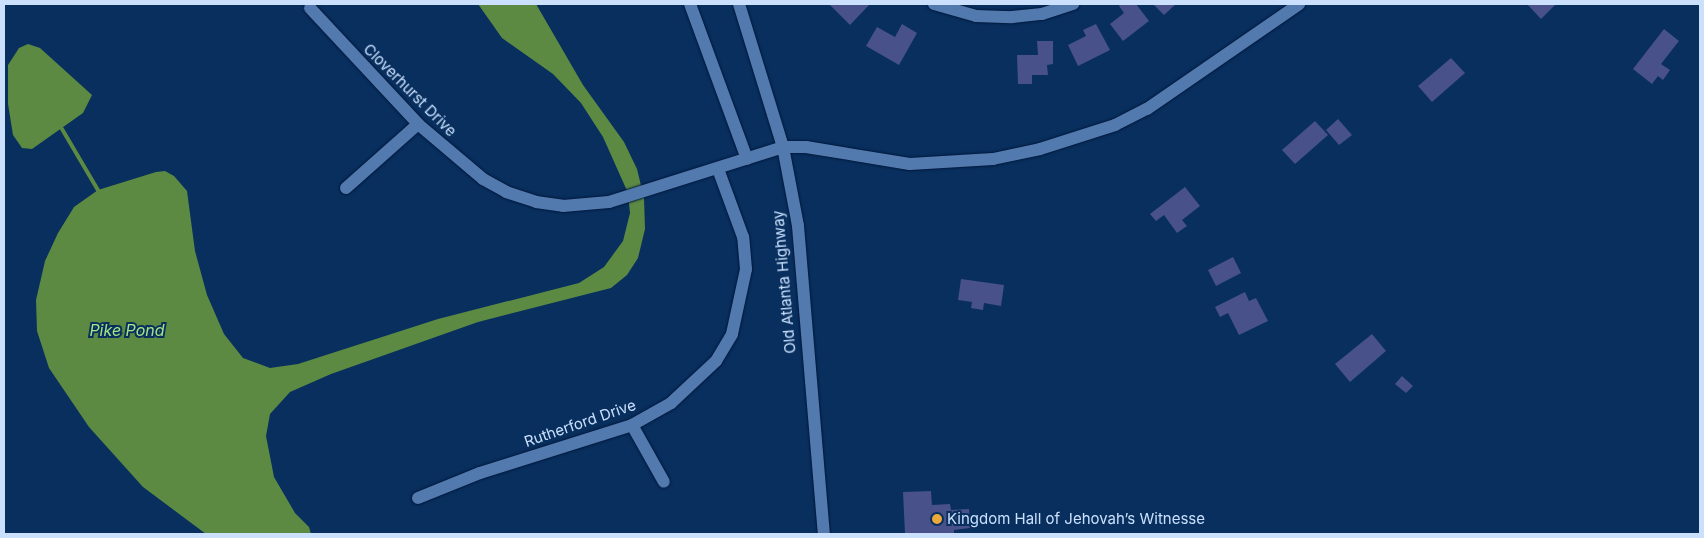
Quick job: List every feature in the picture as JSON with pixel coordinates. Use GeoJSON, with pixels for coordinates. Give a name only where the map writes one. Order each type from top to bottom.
{"type":"FeatureCollection","features":[{"type":"Feature","properties":{"kind":"street"},"geometry":{"type":"LineString","coordinates":[[690,4],[747,159]]}},
{"type":"Feature","properties":{"kind":"street","name":"Old Atlanta Highway"},"geometry":{"type":"LineString","coordinates":[[739,4],[783,147],[798,226],[824,534]]}},
{"type":"Feature","properties":{"kind":"street"},"geometry":{"type":"LineString","coordinates":[[934,4],[976,16],[1012,17],[1042,14],[1073,4]]}},
{"type":"Feature","properties":{"kind":"street","name":"Cloverhurst Drive"},"geometry":{"type":"LineString","coordinates":[[310,8],[418,124],[483,179],[536,202],[563,206],[609,202],[783,147],[806,147],[910,164],[993,159],[1040,149],[1115,125],[1147,109],[1299,4]]}},
{"type":"Feature","properties":{"kind":"street"},"geometry":{"type":"LineString","coordinates":[[346,188],[418,124]]}},
{"type":"Feature","properties":{"kind":"street","name":"Rutherford Drive"},"geometry":{"type":"LineString","coordinates":[[418,498],[480,473],[632,425],[671,403],[693,386],[716,361],[732,334],[746,269],[743,238],[718,169]]}},
{"type":"Feature","properties":{"kind":"street"},"geometry":{"type":"LineString","coordinates":[[632,425],[664,482]]}},
{"type":"Feature","properties":{"kind":"water","name":"Pike Pond"},"geometry":{"type":"Polygon","coordinates":[[[478,4],[536,4],[583,85],[624,142],[637,169],[644,198],[645,229],[638,258],[627,275],[611,288],[478,322],[331,374],[290,392],[270,414],[266,436],[274,477],[295,513],[309,527],[311,534],[206,534],[143,487],[89,427],[49,368],[37,331],[36,300],[45,261],[58,233],[74,207],[98,190],[156,172],[165,171],[174,176],[187,191],[195,251],[207,295],[224,334],[243,358],[270,368],[298,364],[438,319],[579,283],[604,267],[623,241],[630,213],[628,193],[603,137],[581,103],[553,74],[502,38],[478,4]]]}},
{"type":"Feature","properties":{"kind":"water"},"geometry":{"type":"Polygon","coordinates":[[[28,44],[40,48],[92,95],[83,113],[32,149],[22,148],[13,135],[8,104],[8,65],[19,48],[28,44]]]}},
{"type":"Feature","properties":{"kind":"building"},"geometry":{"type":"Polygon","coordinates":[[[829,4],[868,4],[869,5],[850,25],[829,4]]]}},
{"type":"Feature","properties":{"kind":"building"},"geometry":{"type":"Polygon","coordinates":[[[1121,4],[1136,4],[1149,21],[1123,41],[1110,24],[1124,13],[1119,6],[1121,4]]]}},
{"type":"Feature","properties":{"kind":"building"},"geometry":{"type":"Polygon","coordinates":[[[1153,4],[1176,4],[1164,15],[1153,4]]]}},
{"type":"Feature","properties":{"kind":"building"},"geometry":{"type":"Polygon","coordinates":[[[1527,4],[1556,4],[1541,19],[1527,4]]]}},
{"type":"Feature","properties":{"kind":"building"},"geometry":{"type":"Polygon","coordinates":[[[902,24],[917,33],[899,65],[866,46],[877,27],[895,37],[902,24]]]}},
{"type":"Feature","properties":{"kind":"building"},"geometry":{"type":"Polygon","coordinates":[[[1096,24],[1110,50],[1078,66],[1068,45],[1086,36],[1083,30],[1096,24]]]}},
{"type":"Feature","properties":{"kind":"building"},"geometry":{"type":"Polygon","coordinates":[[[1664,29],[1679,41],[1661,64],[1670,70],[1663,80],[1658,76],[1652,84],[1633,69],[1664,29]]]}},
{"type":"Feature","properties":{"kind":"building"},"geometry":{"type":"Polygon","coordinates":[[[1037,41],[1053,41],[1053,64],[1047,65],[1048,75],[1032,75],[1032,84],[1018,84],[1017,55],[1038,55],[1037,41]]]}},
{"type":"Feature","properties":{"kind":"building"},"geometry":{"type":"Polygon","coordinates":[[[1451,58],[1465,73],[1432,102],[1418,86],[1451,58]]]}},
{"type":"Feature","properties":{"kind":"building"},"geometry":{"type":"Polygon","coordinates":[[[1338,119],[1352,135],[1339,145],[1326,130],[1338,119]]]}},
{"type":"Feature","properties":{"kind":"building"},"geometry":{"type":"Polygon","coordinates":[[[1315,121],[1328,135],[1295,164],[1282,150],[1315,121]]]}},
{"type":"Feature","properties":{"kind":"building"},"geometry":{"type":"Polygon","coordinates":[[[1185,187],[1200,206],[1182,220],[1187,226],[1177,233],[1164,215],[1156,221],[1150,214],[1185,187]]]}},
{"type":"Feature","properties":{"kind":"building"},"geometry":{"type":"Polygon","coordinates":[[[1233,257],[1241,273],[1216,286],[1208,270],[1233,257]]]}},
{"type":"Feature","properties":{"kind":"building"},"geometry":{"type":"Polygon","coordinates":[[[961,279],[1004,285],[1001,306],[984,303],[983,310],[971,308],[972,302],[958,300],[961,279]]]}},
{"type":"Feature","properties":{"kind":"building"},"geometry":{"type":"Polygon","coordinates":[[[1245,292],[1249,301],[1256,298],[1268,321],[1239,335],[1228,313],[1220,317],[1215,307],[1245,292]]]}},
{"type":"Feature","properties":{"kind":"building"},"geometry":{"type":"Polygon","coordinates":[[[1372,334],[1386,351],[1350,382],[1335,364],[1372,334]]]}},
{"type":"Feature","properties":{"kind":"building"},"geometry":{"type":"Polygon","coordinates":[[[1402,376],[1413,386],[1406,393],[1395,384],[1402,376]]]}},
{"type":"Feature","properties":{"kind":"building","name":"Kingdom Hall of Jehovah’s Witnesse"},"geometry":{"type":"Polygon","coordinates":[[[931,491],[932,505],[950,504],[951,510],[969,509],[970,528],[954,530],[954,534],[905,534],[903,492],[931,491]]]}},
{"type":"Feature","properties":{"kind":"waterway"},"geometry":{"type":"LineString","coordinates":[[62,129],[98,190]]}},
{"type":"Feature","properties":{"kind":"place","name":"Kingdom Hall of Jehovah’s Witnesse"},"geometry":{"type":"Point","coordinates":[937,519]}}]}
